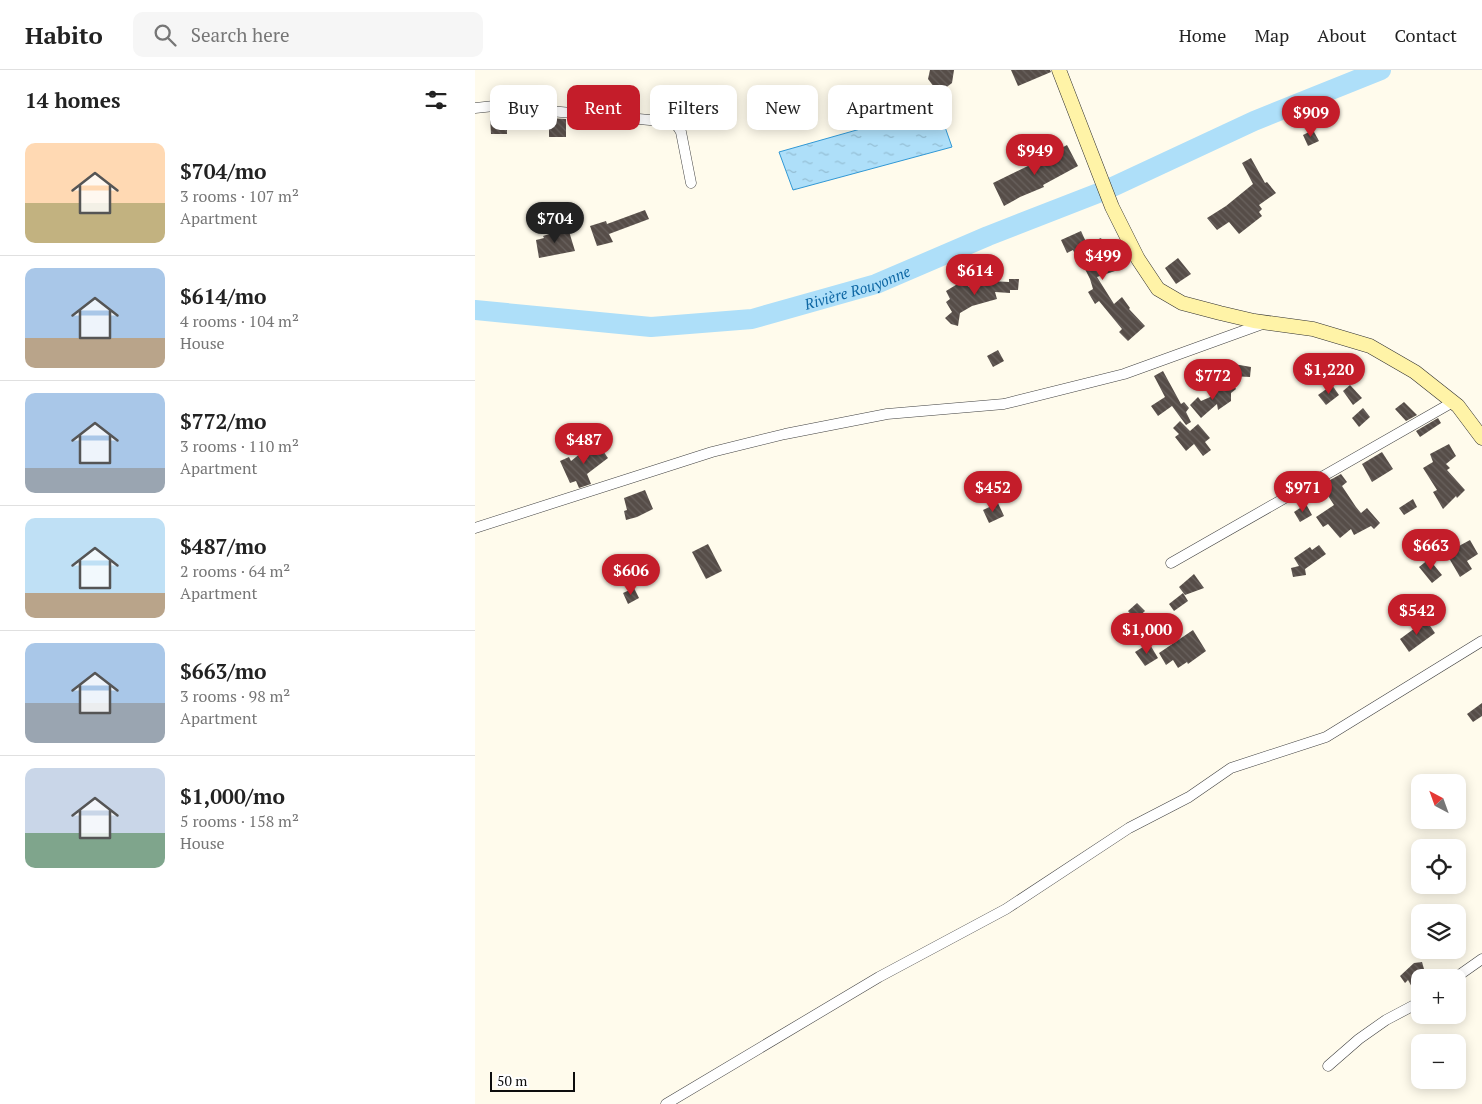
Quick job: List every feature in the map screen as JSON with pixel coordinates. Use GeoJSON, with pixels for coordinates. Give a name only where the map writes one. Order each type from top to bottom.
{"type":"FeatureCollection","features":[{"type":"Feature","properties":{"kind":"main road"},"geometry":{"type":"LineString","coordinates":[[1059,70],[1112,208],[1138,259],[1157,288],[1182,303],[1266,323],[1313,329],[1370,346],[1415,372],[1458,406],[1482,438]]}},
{"type":"Feature","properties":{"kind":"street"},"geometry":{"type":"LineString","coordinates":[[475,108],[494,106],[672,122],[681,132],[691,183]]}},
{"type":"Feature","properties":{"kind":"street"},"geometry":{"type":"LineString","coordinates":[[475,528],[712,452],[785,434],[887,414],[1004,404],[1124,374],[1266,323]]}},
{"type":"Feature","properties":{"kind":"street"},"geometry":{"type":"LineString","coordinates":[[1171,564],[1453,402]]}},
{"type":"Feature","properties":{"kind":"street"},"geometry":{"type":"LineString","coordinates":[[666,1104],[879,977],[1006,909],[1129,828],[1189,797],[1231,768],[1326,737],[1482,641]]}},
{"type":"Feature","properties":{"kind":"street"},"geometry":{"type":"LineString","coordinates":[[1466,970],[1482,959]]}},
{"type":"Feature","properties":{"kind":"street"},"geometry":{"type":"LineString","coordinates":[[1328,1066],[1359,1039],[1386,1020],[1411,1007]]}},
{"type":"Feature","properties":{"kind":"water"},"geometry":{"type":"Polygon","coordinates":[[[857,130],[946,130],[952,147],[793,190],[779,152],[857,130]]]}},
{"type":"Feature","properties":{"kind":"building"},"geometry":{"type":"Polygon","coordinates":[[[930,70],[954,70],[952,83],[949,85],[932,85],[928,79],[930,70]]]}},
{"type":"Feature","properties":{"kind":"building"},"geometry":{"type":"Polygon","coordinates":[[[1011,70],[1050,70],[1051,72],[1018,86],[1011,70]]]}},
{"type":"Feature","properties":{"kind":"building"},"geometry":{"type":"Polygon","coordinates":[[[557,118],[566,119],[566,137],[549,137],[549,130],[557,130],[557,118]]]}},
{"type":"Feature","properties":{"kind":"building"},"geometry":{"type":"Polygon","coordinates":[[[491,130],[507,130],[507,134],[491,134],[491,130]]]}},
{"type":"Feature","properties":{"kind":"building"},"geometry":{"type":"Polygon","coordinates":[[[1313,130],[1319,141],[1308,146],[1303,135],[1313,130]]]}},
{"type":"Feature","properties":{"kind":"building"},"geometry":{"type":"Polygon","coordinates":[[[1067,145],[1078,166],[1043,185],[1044,187],[1004,206],[993,183],[1067,145]]]}},
{"type":"Feature","properties":{"kind":"building"},"geometry":{"type":"Polygon","coordinates":[[[1251,158],[1265,183],[1267,182],[1276,193],[1259,205],[1262,209],[1259,212],[1262,216],[1239,234],[1229,222],[1217,230],[1207,218],[1226,206],[1253,184],[1242,163],[1251,158]]]}},
{"type":"Feature","properties":{"kind":"building"},"geometry":{"type":"Polygon","coordinates":[[[645,210],[649,219],[609,234],[613,242],[597,246],[590,226],[606,221],[607,224],[645,210]]]}},
{"type":"Feature","properties":{"kind":"building"},"geometry":{"type":"Polygon","coordinates":[[[568,228],[575,251],[539,258],[536,240],[568,228]]]}},
{"type":"Feature","properties":{"kind":"building"},"geometry":{"type":"Polygon","coordinates":[[[1081,231],[1087,244],[1101,238],[1115,271],[1097,277],[1114,304],[1122,297],[1129,309],[1145,326],[1128,341],[1119,332],[1122,329],[1099,301],[1095,304],[1088,292],[1093,289],[1083,265],[1073,250],[1067,253],[1061,240],[1081,231]]]}},
{"type":"Feature","properties":{"kind":"building"},"geometry":{"type":"Polygon","coordinates":[[[1178,258],[1191,274],[1176,284],[1165,268],[1178,258]]]}},
{"type":"Feature","properties":{"kind":"building"},"geometry":{"type":"Polygon","coordinates":[[[1009,279],[1019,279],[1018,290],[1010,290],[1010,293],[995,292],[997,299],[972,306],[960,313],[958,326],[951,324],[945,318],[952,312],[946,302],[950,299],[946,291],[964,280],[969,287],[991,281],[1009,282],[1009,279]]]}},
{"type":"Feature","properties":{"kind":"building"},"geometry":{"type":"Polygon","coordinates":[[[998,350],[1004,361],[993,367],[987,356],[998,350]]]}},
{"type":"Feature","properties":{"kind":"building"},"geometry":{"type":"Polygon","coordinates":[[[1217,361],[1251,367],[1250,377],[1231,376],[1231,380],[1214,378],[1217,361]]]}},
{"type":"Feature","properties":{"kind":"building"},"geometry":{"type":"Polygon","coordinates":[[[1163,371],[1181,404],[1184,402],[1189,408],[1186,412],[1191,422],[1186,425],[1172,406],[1158,416],[1151,406],[1165,397],[1154,376],[1163,371]]]}},
{"type":"Feature","properties":{"kind":"building"},"geometry":{"type":"Polygon","coordinates":[[[1332,385],[1339,395],[1326,405],[1318,395],[1332,385]]]}},
{"type":"Feature","properties":{"kind":"building"},"geometry":{"type":"Polygon","coordinates":[[[1350,385],[1362,398],[1353,405],[1343,391],[1350,385]]]}},
{"type":"Feature","properties":{"kind":"building"},"geometry":{"type":"Polygon","coordinates":[[[1231,386],[1231,389],[1235,387],[1236,389],[1231,393],[1231,401],[1218,410],[1217,404],[1201,418],[1190,405],[1198,397],[1201,401],[1215,395],[1213,392],[1231,386]]]}},
{"type":"Feature","properties":{"kind":"building"},"geometry":{"type":"Polygon","coordinates":[[[1404,402],[1417,415],[1406,421],[1395,409],[1404,402]]]}},
{"type":"Feature","properties":{"kind":"building"},"geometry":{"type":"Polygon","coordinates":[[[1363,408],[1370,417],[1359,427],[1352,418],[1363,408]]]}},
{"type":"Feature","properties":{"kind":"building"},"geometry":{"type":"Polygon","coordinates":[[[1438,418],[1441,423],[1420,437],[1416,431],[1438,418]]]}},
{"type":"Feature","properties":{"kind":"building"},"geometry":{"type":"Polygon","coordinates":[[[1180,421],[1190,431],[1198,424],[1210,438],[1205,442],[1211,450],[1203,456],[1194,444],[1186,451],[1175,437],[1179,434],[1173,428],[1180,421]]]}},
{"type":"Feature","properties":{"kind":"building"},"geometry":{"type":"Polygon","coordinates":[[[596,441],[608,458],[587,474],[591,484],[579,488],[576,481],[570,483],[560,461],[569,457],[571,461],[596,441]]]}},
{"type":"Feature","properties":{"kind":"building"},"geometry":{"type":"Polygon","coordinates":[[[1449,444],[1456,456],[1446,464],[1450,468],[1447,470],[1465,490],[1443,509],[1433,492],[1437,490],[1423,468],[1433,462],[1430,454],[1449,444]]]}},
{"type":"Feature","properties":{"kind":"building"},"geometry":{"type":"Polygon","coordinates":[[[1382,452],[1393,469],[1372,482],[1362,464],[1382,452]]]}},
{"type":"Feature","properties":{"kind":"building"},"geometry":{"type":"Polygon","coordinates":[[[1341,474],[1347,482],[1342,486],[1356,507],[1361,513],[1367,508],[1380,523],[1374,529],[1371,526],[1354,535],[1351,529],[1340,538],[1328,524],[1323,527],[1316,517],[1334,505],[1321,485],[1341,474]]]}},
{"type":"Feature","properties":{"kind":"building"},"geometry":{"type":"Polygon","coordinates":[[[645,490],[653,509],[626,520],[624,511],[627,510],[624,498],[645,490]]]}},
{"type":"Feature","properties":{"kind":"building"},"geometry":{"type":"Polygon","coordinates":[[[1413,499],[1417,507],[1404,515],[1399,508],[1413,499]]]}},
{"type":"Feature","properties":{"kind":"building"},"geometry":{"type":"Polygon","coordinates":[[[998,503],[1004,516],[989,523],[983,510],[998,503]]]}},
{"type":"Feature","properties":{"kind":"building"},"geometry":{"type":"Polygon","coordinates":[[[1306,504],[1312,515],[1300,522],[1294,512],[1306,504]]]}},
{"type":"Feature","properties":{"kind":"building"},"geometry":{"type":"Polygon","coordinates":[[[1470,540],[1478,554],[1467,561],[1472,569],[1460,577],[1446,553],[1470,540]]]}},
{"type":"Feature","properties":{"kind":"building"},"geometry":{"type":"Polygon","coordinates":[[[708,544],[722,571],[706,579],[692,552],[708,544]]]}},
{"type":"Feature","properties":{"kind":"building"},"geometry":{"type":"Polygon","coordinates":[[[1319,545],[1326,554],[1305,569],[1306,575],[1293,577],[1291,568],[1299,566],[1294,558],[1310,547],[1312,550],[1319,545]]]}},
{"type":"Feature","properties":{"kind":"building"},"geometry":{"type":"Polygon","coordinates":[[[1429,559],[1442,575],[1432,583],[1419,567],[1429,559]]]}},
{"type":"Feature","properties":{"kind":"building"},"geometry":{"type":"Polygon","coordinates":[[[1194,574],[1204,588],[1185,595],[1179,587],[1194,574]]]}},
{"type":"Feature","properties":{"kind":"building"},"geometry":{"type":"Polygon","coordinates":[[[634,588],[639,598],[628,604],[623,593],[634,588]]]}},
{"type":"Feature","properties":{"kind":"building"},"geometry":{"type":"Polygon","coordinates":[[[1183,593],[1188,601],[1174,611],[1169,604],[1183,593]]]}},
{"type":"Feature","properties":{"kind":"building"},"geometry":{"type":"Polygon","coordinates":[[[1137,603],[1145,611],[1135,620],[1128,611],[1137,603]]]}},
{"type":"Feature","properties":{"kind":"building"},"geometry":{"type":"Polygon","coordinates":[[[1426,620],[1435,633],[1409,652],[1400,639],[1426,620]]]}},
{"type":"Feature","properties":{"kind":"building"},"geometry":{"type":"Polygon","coordinates":[[[1193,630],[1206,651],[1188,664],[1187,662],[1178,668],[1173,660],[1166,665],[1159,653],[1193,630]]]}},
{"type":"Feature","properties":{"kind":"building"},"geometry":{"type":"Polygon","coordinates":[[[1149,643],[1158,658],[1145,666],[1135,652],[1149,643]]]}},
{"type":"Feature","properties":{"kind":"building"},"geometry":{"type":"Polygon","coordinates":[[[1482,703],[1482,716],[1473,722],[1467,714],[1482,703]]]}},
{"type":"Feature","properties":{"kind":"building"},"geometry":{"type":"Polygon","coordinates":[[[1422,962],[1424,969],[1411,969],[1411,985],[1408,980],[1405,983],[1400,976],[1414,963],[1422,962]]]}},
{"type":"Feature","properties":{"kind":"waterway","name":"Rivière Rouyonne"},"geometry":{"type":"LineString","coordinates":[[475,310],[651,327],[752,319],[876,284],[988,236],[1106,190],[1254,121],[1381,70]]}}]}
